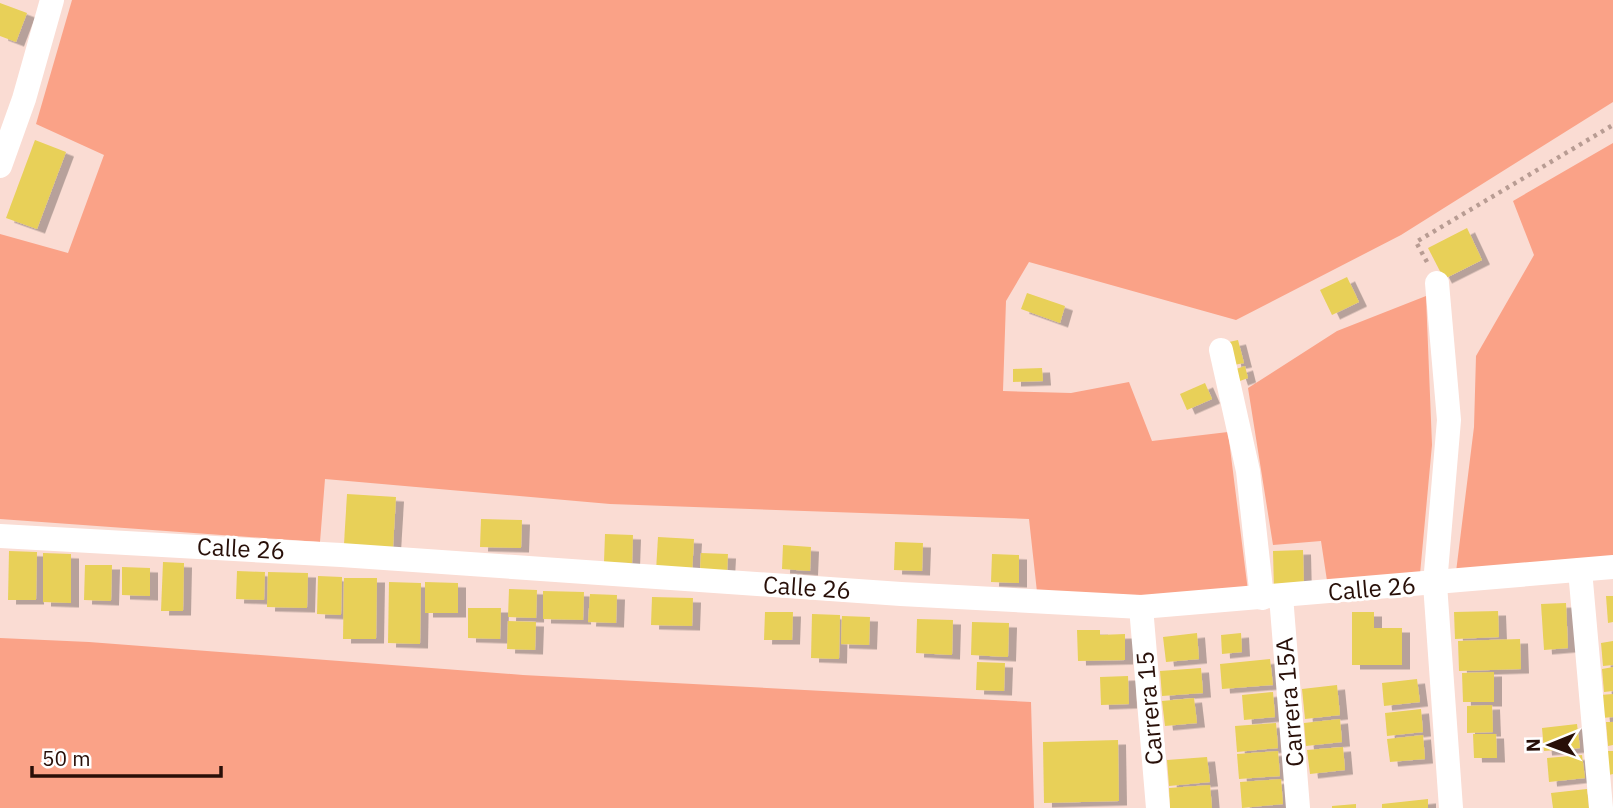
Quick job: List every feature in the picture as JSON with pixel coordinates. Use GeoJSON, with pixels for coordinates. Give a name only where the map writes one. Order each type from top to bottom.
{"type":"FeatureCollection","features":[{"type":"Feature","properties":{"kind":"street"},"geometry":{"type":"LineString","coordinates":[[0,166],[24,99],[52,0]]}},
{"type":"Feature","properties":{"kind":"street"},"geometry":{"type":"LineString","coordinates":[[1437,283],[1449,420],[1435,584],[1451,808]]}},
{"type":"Feature","properties":{"kind":"street","name":"Carrera 15A"},"geometry":{"type":"LineString","coordinates":[[1221,350],[1272,597],[1298,808]]}},
{"type":"Feature","properties":{"kind":"street","name":"Calle 26"},"geometry":{"type":"LineString","coordinates":[[0,536],[341,555],[915,595],[1142,607],[1613,567]]}},
{"type":"Feature","properties":{"kind":"street"},"geometry":{"type":"LineString","coordinates":[[1580,570],[1601,808]]}},
{"type":"Feature","properties":{"kind":"street","name":"Carrera 15"},"geometry":{"type":"LineString","coordinates":[[1142,607],[1158,808]]}},
{"type":"Feature","properties":{"kind":"path"},"geometry":{"type":"LineString","coordinates":[[1437,283],[1416,242],[1613,125]]}},
{"type":"Feature","properties":{"kind":"shaded area"},"geometry":{"type":"Polygon","coordinates":[[[72,0],[1613,0],[1613,102],[1401,235],[1236,320],[1029,262],[1006,301],[1003,391],[1071,393],[1129,382],[1152,441],[1228,432],[1249,599],[1037,592],[1029,519],[610,504],[325,479],[320,542],[0,519],[0,234],[68,253],[104,155],[36,124],[72,0]]]}},
{"type":"Feature","properties":{"kind":"shaded area"},"geometry":{"type":"Polygon","coordinates":[[[1613,143],[1613,564],[1456,572],[1474,427],[1476,356],[1534,255],[1513,201],[1613,143]]]}},
{"type":"Feature","properties":{"kind":"shaded area"},"geometry":{"type":"Polygon","coordinates":[[[1426,296],[1432,445],[1420,574],[1329,594],[1321,541],[1273,545],[1248,388],[1337,331],[1426,296]]]}},
{"type":"Feature","properties":{"kind":"shaded area"},"geometry":{"type":"Polygon","coordinates":[[[0,638],[89,642],[523,675],[1031,702],[1034,808],[0,808],[0,638]]]}},
{"type":"Feature","properties":{"kind":"building"},"geometry":{"type":"Polygon","coordinates":[[[0,3],[27,13],[16,42],[0,36],[0,3]]]}},
{"type":"Feature","properties":{"kind":"building"},"geometry":{"type":"Polygon","coordinates":[[[35,140],[66,152],[37,229],[6,218],[35,140]]]}},
{"type":"Feature","properties":{"kind":"building"},"geometry":{"type":"Polygon","coordinates":[[[1467,228],[1482,260],[1444,279],[1428,248],[1467,228]]]}},
{"type":"Feature","properties":{"kind":"building"},"geometry":{"type":"Polygon","coordinates":[[[1347,277],[1359,302],[1332,315],[1320,290],[1347,277]]]}},
{"type":"Feature","properties":{"kind":"building"},"geometry":{"type":"Polygon","coordinates":[[[1027,293],[1065,306],[1060,323],[1021,309],[1027,293]]]}},
{"type":"Feature","properties":{"kind":"building"},"geometry":{"type":"Polygon","coordinates":[[[1238,340],[1244,363],[1234,365],[1229,342],[1238,340]]]}},
{"type":"Feature","properties":{"kind":"building"},"geometry":{"type":"Polygon","coordinates":[[[1245,366],[1248,378],[1240,381],[1236,369],[1245,366]]]}},
{"type":"Feature","properties":{"kind":"building"},"geometry":{"type":"Polygon","coordinates":[[[1042,368],[1043,381],[1013,382],[1013,369],[1042,368]]]}},
{"type":"Feature","properties":{"kind":"building"},"geometry":{"type":"Polygon","coordinates":[[[1205,383],[1212,399],[1187,410],[1180,394],[1205,383]]]}},
{"type":"Feature","properties":{"kind":"building"},"geometry":{"type":"Polygon","coordinates":[[[347,494],[396,497],[393,547],[344,544],[347,494]]]}},
{"type":"Feature","properties":{"kind":"building"},"geometry":{"type":"Polygon","coordinates":[[[481,519],[522,520],[521,548],[480,547],[481,519]]]}},
{"type":"Feature","properties":{"kind":"building"},"geometry":{"type":"Polygon","coordinates":[[[605,534],[633,535],[632,563],[604,562],[605,534]]]}},
{"type":"Feature","properties":{"kind":"building"},"geometry":{"type":"Polygon","coordinates":[[[658,537],[694,539],[692,573],[656,571],[658,537]]]}},
{"type":"Feature","properties":{"kind":"building"},"geometry":{"type":"Polygon","coordinates":[[[895,542],[923,543],[922,571],[894,570],[895,542]]]}},
{"type":"Feature","properties":{"kind":"building"},"geometry":{"type":"Polygon","coordinates":[[[783,545],[811,547],[810,571],[782,569],[783,545]]]}},
{"type":"Feature","properties":{"kind":"building"},"geometry":{"type":"Polygon","coordinates":[[[1303,550],[1304,591],[1274,590],[1273,551],[1303,550]]]}},
{"type":"Feature","properties":{"kind":"building"},"geometry":{"type":"Polygon","coordinates":[[[9,551],[37,552],[36,600],[8,600],[9,551]]]}},
{"type":"Feature","properties":{"kind":"building"},"geometry":{"type":"Polygon","coordinates":[[[43,553],[71,554],[71,603],[43,602],[43,553]]]}},
{"type":"Feature","properties":{"kind":"building"},"geometry":{"type":"Polygon","coordinates":[[[701,553],[728,554],[727,573],[700,571],[701,553]]]}},
{"type":"Feature","properties":{"kind":"building"},"geometry":{"type":"Polygon","coordinates":[[[992,554],[1019,555],[1019,583],[991,582],[992,554]]]}},
{"type":"Feature","properties":{"kind":"building"},"geometry":{"type":"Polygon","coordinates":[[[163,562],[184,563],[183,611],[161,611],[163,562]]]}},
{"type":"Feature","properties":{"kind":"building"},"geometry":{"type":"Polygon","coordinates":[[[85,565],[112,565],[111,601],[84,600],[85,565]]]}},
{"type":"Feature","properties":{"kind":"building"},"geometry":{"type":"Polygon","coordinates":[[[122,567],[150,568],[150,596],[122,595],[122,567]]]}},
{"type":"Feature","properties":{"kind":"building"},"geometry":{"type":"Polygon","coordinates":[[[237,571],[265,572],[264,600],[236,599],[237,571]]]}},
{"type":"Feature","properties":{"kind":"building"},"geometry":{"type":"Polygon","coordinates":[[[268,572],[308,573],[307,608],[267,607],[268,572]]]}},
{"type":"Feature","properties":{"kind":"building"},"geometry":{"type":"Polygon","coordinates":[[[318,576],[342,577],[341,615],[317,614],[318,576]]]}},
{"type":"Feature","properties":{"kind":"building"},"geometry":{"type":"Polygon","coordinates":[[[344,578],[377,578],[376,639],[343,639],[344,578]]]}},
{"type":"Feature","properties":{"kind":"building"},"geometry":{"type":"Polygon","coordinates":[[[389,582],[421,583],[420,644],[388,643],[389,582]]]}},
{"type":"Feature","properties":{"kind":"building"},"geometry":{"type":"Polygon","coordinates":[[[425,582],[458,583],[458,613],[425,613],[425,582]]]}},
{"type":"Feature","properties":{"kind":"building"},"geometry":{"type":"Polygon","coordinates":[[[509,589],[537,590],[536,618],[508,617],[509,589]]]}},
{"type":"Feature","properties":{"kind":"building"},"geometry":{"type":"Polygon","coordinates":[[[543,591],[584,592],[583,620],[543,619],[543,591]]]}},
{"type":"Feature","properties":{"kind":"building"},"geometry":{"type":"Polygon","coordinates":[[[590,594],[617,595],[616,623],[588,622],[590,594]]]}},
{"type":"Feature","properties":{"kind":"building"},"geometry":{"type":"Polygon","coordinates":[[[1606,596],[1613,596],[1613,622],[1608,623],[1606,596]]]}},
{"type":"Feature","properties":{"kind":"building"},"geometry":{"type":"Polygon","coordinates":[[[652,597],[693,598],[692,626],[651,625],[652,597]]]}},
{"type":"Feature","properties":{"kind":"building"},"geometry":{"type":"Polygon","coordinates":[[[1566,603],[1568,648],[1544,650],[1541,604],[1566,603]]]}},
{"type":"Feature","properties":{"kind":"building"},"geometry":{"type":"Polygon","coordinates":[[[468,608],[501,608],[500,639],[468,638],[468,608]]]}},
{"type":"Feature","properties":{"kind":"building"},"geometry":{"type":"Polygon","coordinates":[[[1498,611],[1499,637],[1455,639],[1454,612],[1498,611]]]}},
{"type":"Feature","properties":{"kind":"building"},"geometry":{"type":"Polygon","coordinates":[[[765,612],[793,612],[792,640],[764,640],[765,612]]]}},
{"type":"Feature","properties":{"kind":"building"},"geometry":{"type":"Polygon","coordinates":[[[1352,612],[1374,612],[1374,628],[1402,628],[1402,665],[1352,665],[1352,612]]]}},
{"type":"Feature","properties":{"kind":"building"},"geometry":{"type":"Polygon","coordinates":[[[812,614],[840,615],[839,659],[811,658],[812,614]]]}},
{"type":"Feature","properties":{"kind":"building"},"geometry":{"type":"Polygon","coordinates":[[[842,616],[870,617],[869,645],[841,644],[842,616]]]}},
{"type":"Feature","properties":{"kind":"building"},"geometry":{"type":"Polygon","coordinates":[[[917,619],[953,620],[952,655],[916,653],[917,619]]]}},
{"type":"Feature","properties":{"kind":"building"},"geometry":{"type":"Polygon","coordinates":[[[508,621],[536,622],[535,650],[507,649],[508,621]]]}},
{"type":"Feature","properties":{"kind":"building"},"geometry":{"type":"Polygon","coordinates":[[[972,622],[1009,623],[1008,657],[971,655],[972,622]]]}},
{"type":"Feature","properties":{"kind":"building"},"geometry":{"type":"Polygon","coordinates":[[[1077,630],[1100,630],[1100,635],[1125,634],[1125,660],[1078,661],[1077,630]]]}},
{"type":"Feature","properties":{"kind":"building"},"geometry":{"type":"Polygon","coordinates":[[[1197,633],[1199,659],[1166,662],[1163,637],[1197,633]]]}},
{"type":"Feature","properties":{"kind":"building"},"geometry":{"type":"Polygon","coordinates":[[[1241,633],[1242,652],[1222,654],[1221,635],[1241,633]]]}},
{"type":"Feature","properties":{"kind":"building"},"geometry":{"type":"Polygon","coordinates":[[[1520,639],[1521,669],[1459,671],[1458,641],[1520,639]]]}},
{"type":"Feature","properties":{"kind":"building"},"geometry":{"type":"Polygon","coordinates":[[[1613,641],[1613,665],[1603,666],[1601,643],[1613,641]]]}},
{"type":"Feature","properties":{"kind":"building"},"geometry":{"type":"Polygon","coordinates":[[[1270,659],[1273,685],[1222,689],[1220,664],[1270,659]]]}},
{"type":"Feature","properties":{"kind":"building"},"geometry":{"type":"Polygon","coordinates":[[[977,662],[1005,663],[1004,691],[976,690],[977,662]]]}},
{"type":"Feature","properties":{"kind":"building"},"geometry":{"type":"Polygon","coordinates":[[[1613,667],[1613,691],[1604,692],[1602,669],[1613,667]]]}},
{"type":"Feature","properties":{"kind":"building"},"geometry":{"type":"Polygon","coordinates":[[[1201,668],[1203,693],[1162,696],[1160,671],[1201,668]]]}},
{"type":"Feature","properties":{"kind":"building"},"geometry":{"type":"Polygon","coordinates":[[[1494,672],[1494,702],[1463,702],[1462,673],[1494,672]]]}},
{"type":"Feature","properties":{"kind":"building"},"geometry":{"type":"Polygon","coordinates":[[[1128,676],[1129,704],[1101,705],[1100,677],[1128,676]]]}},
{"type":"Feature","properties":{"kind":"building"},"geometry":{"type":"Polygon","coordinates":[[[1417,679],[1420,702],[1384,706],[1382,683],[1417,679]]]}},
{"type":"Feature","properties":{"kind":"building"},"geometry":{"type":"Polygon","coordinates":[[[1337,685],[1340,715],[1305,719],[1302,689],[1337,685]]]}},
{"type":"Feature","properties":{"kind":"building"},"geometry":{"type":"Polygon","coordinates":[[[1273,692],[1275,717],[1244,720],[1242,695],[1273,692]]]}},
{"type":"Feature","properties":{"kind":"building"},"geometry":{"type":"Polygon","coordinates":[[[1613,694],[1613,717],[1602,718],[1600,695],[1613,694]]]}},
{"type":"Feature","properties":{"kind":"building"},"geometry":{"type":"Polygon","coordinates":[[[1194,698],[1197,723],[1165,726],[1162,701],[1194,698]]]}},
{"type":"Feature","properties":{"kind":"building"},"geometry":{"type":"Polygon","coordinates":[[[1492,705],[1493,732],[1467,733],[1467,706],[1492,705]]]}},
{"type":"Feature","properties":{"kind":"building"},"geometry":{"type":"Polygon","coordinates":[[[1421,709],[1423,732],[1387,736],[1385,713],[1421,709]]]}},
{"type":"Feature","properties":{"kind":"building"},"geometry":{"type":"Polygon","coordinates":[[[1340,719],[1342,742],[1306,746],[1304,723],[1340,719]]]}},
{"type":"Feature","properties":{"kind":"building"},"geometry":{"type":"Polygon","coordinates":[[[1606,722],[1613,722],[1613,745],[1608,746],[1606,722]]]}},
{"type":"Feature","properties":{"kind":"building"},"geometry":{"type":"Polygon","coordinates":[[[1276,723],[1278,748],[1237,752],[1235,726],[1276,723]]]}},
{"type":"Feature","properties":{"kind":"building"},"geometry":{"type":"Polygon","coordinates":[[[1577,724],[1580,748],[1544,751],[1542,728],[1577,724]]]}},
{"type":"Feature","properties":{"kind":"building"},"geometry":{"type":"Polygon","coordinates":[[[1473,734],[1496,734],[1497,758],[1474,758],[1473,734]]]}},
{"type":"Feature","properties":{"kind":"building"},"geometry":{"type":"Polygon","coordinates":[[[1423,735],[1425,759],[1390,762],[1387,739],[1423,735]]]}},
{"type":"Feature","properties":{"kind":"building"},"geometry":{"type":"Polygon","coordinates":[[[1118,740],[1119,801],[1044,803],[1043,742],[1118,740]]]}},
{"type":"Feature","properties":{"kind":"building"},"geometry":{"type":"Polygon","coordinates":[[[1343,747],[1345,770],[1310,774],[1307,750],[1343,747]]]}},
{"type":"Feature","properties":{"kind":"building"},"geometry":{"type":"Polygon","coordinates":[[[1278,751],[1280,776],[1239,779],[1237,754],[1278,751]]]}},
{"type":"Feature","properties":{"kind":"building"},"geometry":{"type":"Polygon","coordinates":[[[1606,751],[1613,751],[1613,774],[1609,775],[1606,751]]]}},
{"type":"Feature","properties":{"kind":"building"},"geometry":{"type":"Polygon","coordinates":[[[1582,755],[1585,778],[1549,782],[1547,758],[1582,755]]]}},
{"type":"Feature","properties":{"kind":"building"},"geometry":{"type":"Polygon","coordinates":[[[1207,757],[1210,782],[1169,786],[1167,760],[1207,757]]]}},
{"type":"Feature","properties":{"kind":"building"},"geometry":{"type":"Polygon","coordinates":[[[1281,779],[1283,804],[1242,808],[1240,782],[1281,779]]]}},
{"type":"Feature","properties":{"kind":"building"},"geometry":{"type":"Polygon","coordinates":[[[1210,785],[1212,808],[1170,808],[1169,788],[1210,785]]]}},
{"type":"Feature","properties":{"kind":"building"},"geometry":{"type":"Polygon","coordinates":[[[1587,789],[1589,808],[1553,808],[1551,793],[1587,789]]]}},
{"type":"Feature","properties":{"kind":"building"},"geometry":{"type":"Polygon","coordinates":[[[1428,799],[1428,808],[1382,808],[1382,804],[1428,799]]]}},
{"type":"Feature","properties":{"kind":"building"},"geometry":{"type":"Polygon","coordinates":[[[1356,804],[1356,808],[1332,808],[1332,806],[1356,804]]]}}]}
